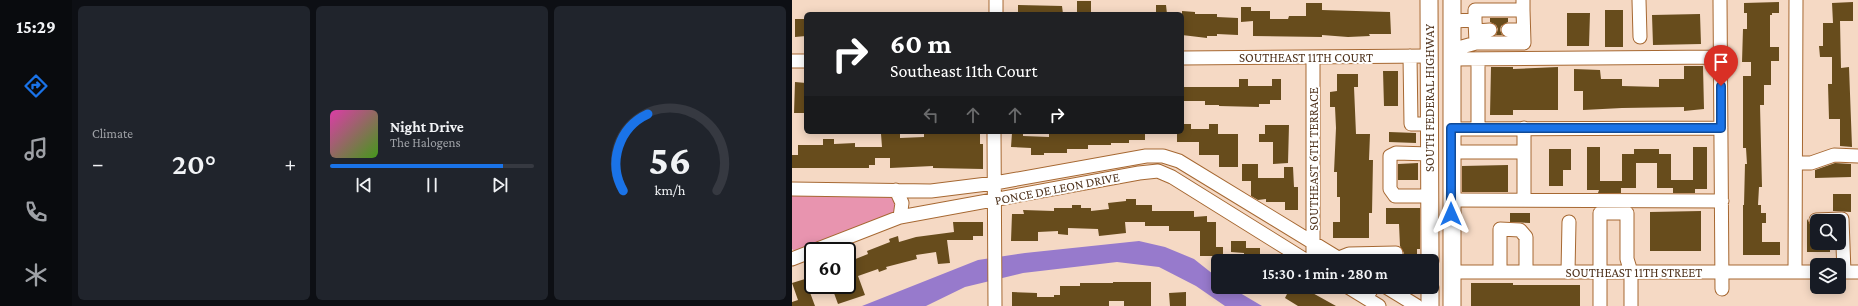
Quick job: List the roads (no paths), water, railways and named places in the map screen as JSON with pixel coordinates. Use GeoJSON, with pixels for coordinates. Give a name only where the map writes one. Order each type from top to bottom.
{"type":"FeatureCollection","features":[{"type":"Feature","properties":{"kind":"main road","name":"SOUTH FEDERAL HIGHWAY"},"geometry":{"type":"LineString","coordinates":[[1429,0],[1430,243]]}},
{"type":"Feature","properties":{"kind":"main road","name":"SOUTH FEDERAL HIGHWAY"},"geometry":{"type":"LineString","coordinates":[[1452,0],[1452,306]]}},
{"type":"Feature","properties":{"kind":"main road"},"geometry":{"type":"LineString","coordinates":[[1430,243],[1430,254]]}},
{"type":"Feature","properties":{"kind":"main road"},"geometry":{"type":"LineString","coordinates":[[1430,243],[1442,264],[1452,272]]}},
{"type":"Feature","properties":{"kind":"main road"},"geometry":{"type":"LineString","coordinates":[[1430,294],[1430,306]]}},
{"type":"Feature","properties":{"kind":"street"},"geometry":{"type":"LineString","coordinates":[[996,0],[996,12]]}},
{"type":"Feature","properties":{"kind":"street"},"geometry":{"type":"LineString","coordinates":[[1639,0],[1640,37]]}},
{"type":"Feature","properties":{"kind":"street"},"geometry":{"type":"LineString","coordinates":[[1720,0],[1722,289]]}},
{"type":"Feature","properties":{"kind":"street"},"geometry":{"type":"LineString","coordinates":[[1795,272],[1806,221],[1796,163],[1796,0]]}},
{"type":"Feature","properties":{"kind":"street"},"geometry":{"type":"LineString","coordinates":[[1452,21],[1476,21],[1523,5],[1524,43],[1476,21]]}},
{"type":"Feature","properties":{"kind":"street"},"geometry":{"type":"LineString","coordinates":[[1476,21],[1490,30]]}},
{"type":"Feature","properties":{"kind":"street"},"geometry":{"type":"LineString","coordinates":[[1476,21],[1451,55],[1478,59],[1721,58]]}},
{"type":"Feature","properties":{"kind":"street"},"geometry":{"type":"LineString","coordinates":[[1508,30],[1523,30]]}},
{"type":"Feature","properties":{"kind":"street"},"geometry":{"type":"LineString","coordinates":[[1410,56],[1411,124],[1430,124]]}},
{"type":"Feature","properties":{"kind":"street","name":"SOUTHEAST 11TH COURT"},"geometry":{"type":"LineString","coordinates":[[1184,58],[1429,56]]}},
{"type":"Feature","properties":{"kind":"street","name":"SOUTHEAST 6TH TERRACE"},"geometry":{"type":"LineString","coordinates":[[1313,57],[1313,254]]}},
{"type":"Feature","properties":{"kind":"street"},"geometry":{"type":"LineString","coordinates":[[1478,59],[1478,128]]}},
{"type":"Feature","properties":{"kind":"street"},"geometry":{"type":"LineString","coordinates":[[792,61],[804,61]]}},
{"type":"Feature","properties":{"kind":"street"},"geometry":{"type":"LineString","coordinates":[[1410,81],[1429,81]]}},
{"type":"Feature","properties":{"kind":"street"},"geometry":{"type":"LineString","coordinates":[[1411,106],[1430,105]]}},
{"type":"Feature","properties":{"kind":"street"},"geometry":{"type":"LineString","coordinates":[[1451,128],[1721,128]]}},
{"type":"Feature","properties":{"kind":"street"},"geometry":{"type":"LineString","coordinates":[[1524,128],[1524,200]]}},
{"type":"Feature","properties":{"kind":"street"},"geometry":{"type":"LineString","coordinates":[[994,134],[995,306]]}},
{"type":"Feature","properties":{"kind":"street"},"geometry":{"type":"LineString","coordinates":[[1451,152],[1524,152]]}},
{"type":"Feature","properties":{"kind":"street"},"geometry":{"type":"LineString","coordinates":[[1430,154],[1396,153],[1390,156],[1390,189],[1395,196],[1430,196]]}},
{"type":"Feature","properties":{"kind":"street"},"geometry":{"type":"LineString","coordinates":[[1796,163],[1810,163],[1834,155],[1858,156]]}},
{"type":"Feature","properties":{"kind":"street","name":"PONCE DE LEON DRIVE"},"geometry":{"type":"LineString","coordinates":[[994,183],[1133,158],[1163,156],[1179,161],[1331,254]]}},
{"type":"Feature","properties":{"kind":"street","name":"PONCE DE LEON DRIVE"},"geometry":{"type":"LineString","coordinates":[[795,256],[900,217],[1139,173],[1158,172],[1172,177],[1295,254]]}},
{"type":"Feature","properties":{"kind":"street"},"geometry":{"type":"LineString","coordinates":[[1027,177],[1025,185],[1029,193]]}},
{"type":"Feature","properties":{"kind":"street"},"geometry":{"type":"LineString","coordinates":[[792,189],[932,191],[994,183]]}},
{"type":"Feature","properties":{"kind":"street"},"geometry":{"type":"LineString","coordinates":[[896,190],[902,203],[900,217]]}},
{"type":"Feature","properties":{"kind":"street"},"geometry":{"type":"LineString","coordinates":[[1451,200],[1722,201]]}},
{"type":"Feature","properties":{"kind":"street"},"geometry":{"type":"LineString","coordinates":[[1600,306],[1600,213],[1627,213],[1627,259],[1631,272],[1631,306]]}},
{"type":"Feature","properties":{"kind":"street"},"geometry":{"type":"LineString","coordinates":[[1806,221],[1842,219],[1841,258]]}},
{"type":"Feature","properties":{"kind":"street"},"geometry":{"type":"LineString","coordinates":[[1568,272],[1569,222]]}},
{"type":"Feature","properties":{"kind":"street"},"geometry":{"type":"LineString","coordinates":[[1500,272],[1500,229],[1520,230],[1526,237],[1526,272]]}},
{"type":"Feature","properties":{"kind":"street"},"geometry":{"type":"LineString","coordinates":[[1391,254],[1396,253]]}},
{"type":"Feature","properties":{"kind":"street","name":"SOUTHEAST 11TH STREET"},"geometry":{"type":"LineString","coordinates":[[1452,272],[1810,272]]}},
{"type":"Feature","properties":{"kind":"street"},"geometry":{"type":"LineString","coordinates":[[1846,272],[1858,272]]}},
{"type":"Feature","properties":{"kind":"street"},"geometry":{"type":"LineString","coordinates":[[1359,294],[1379,306]]}},
{"type":"Feature","properties":{"kind":"street"},"geometry":{"type":"LineString","coordinates":[[1366,298],[1369,294]]}},
{"type":"Feature","properties":{"kind":"street"},"geometry":{"type":"LineString","coordinates":[[1398,294],[1417,306]]}}]}
